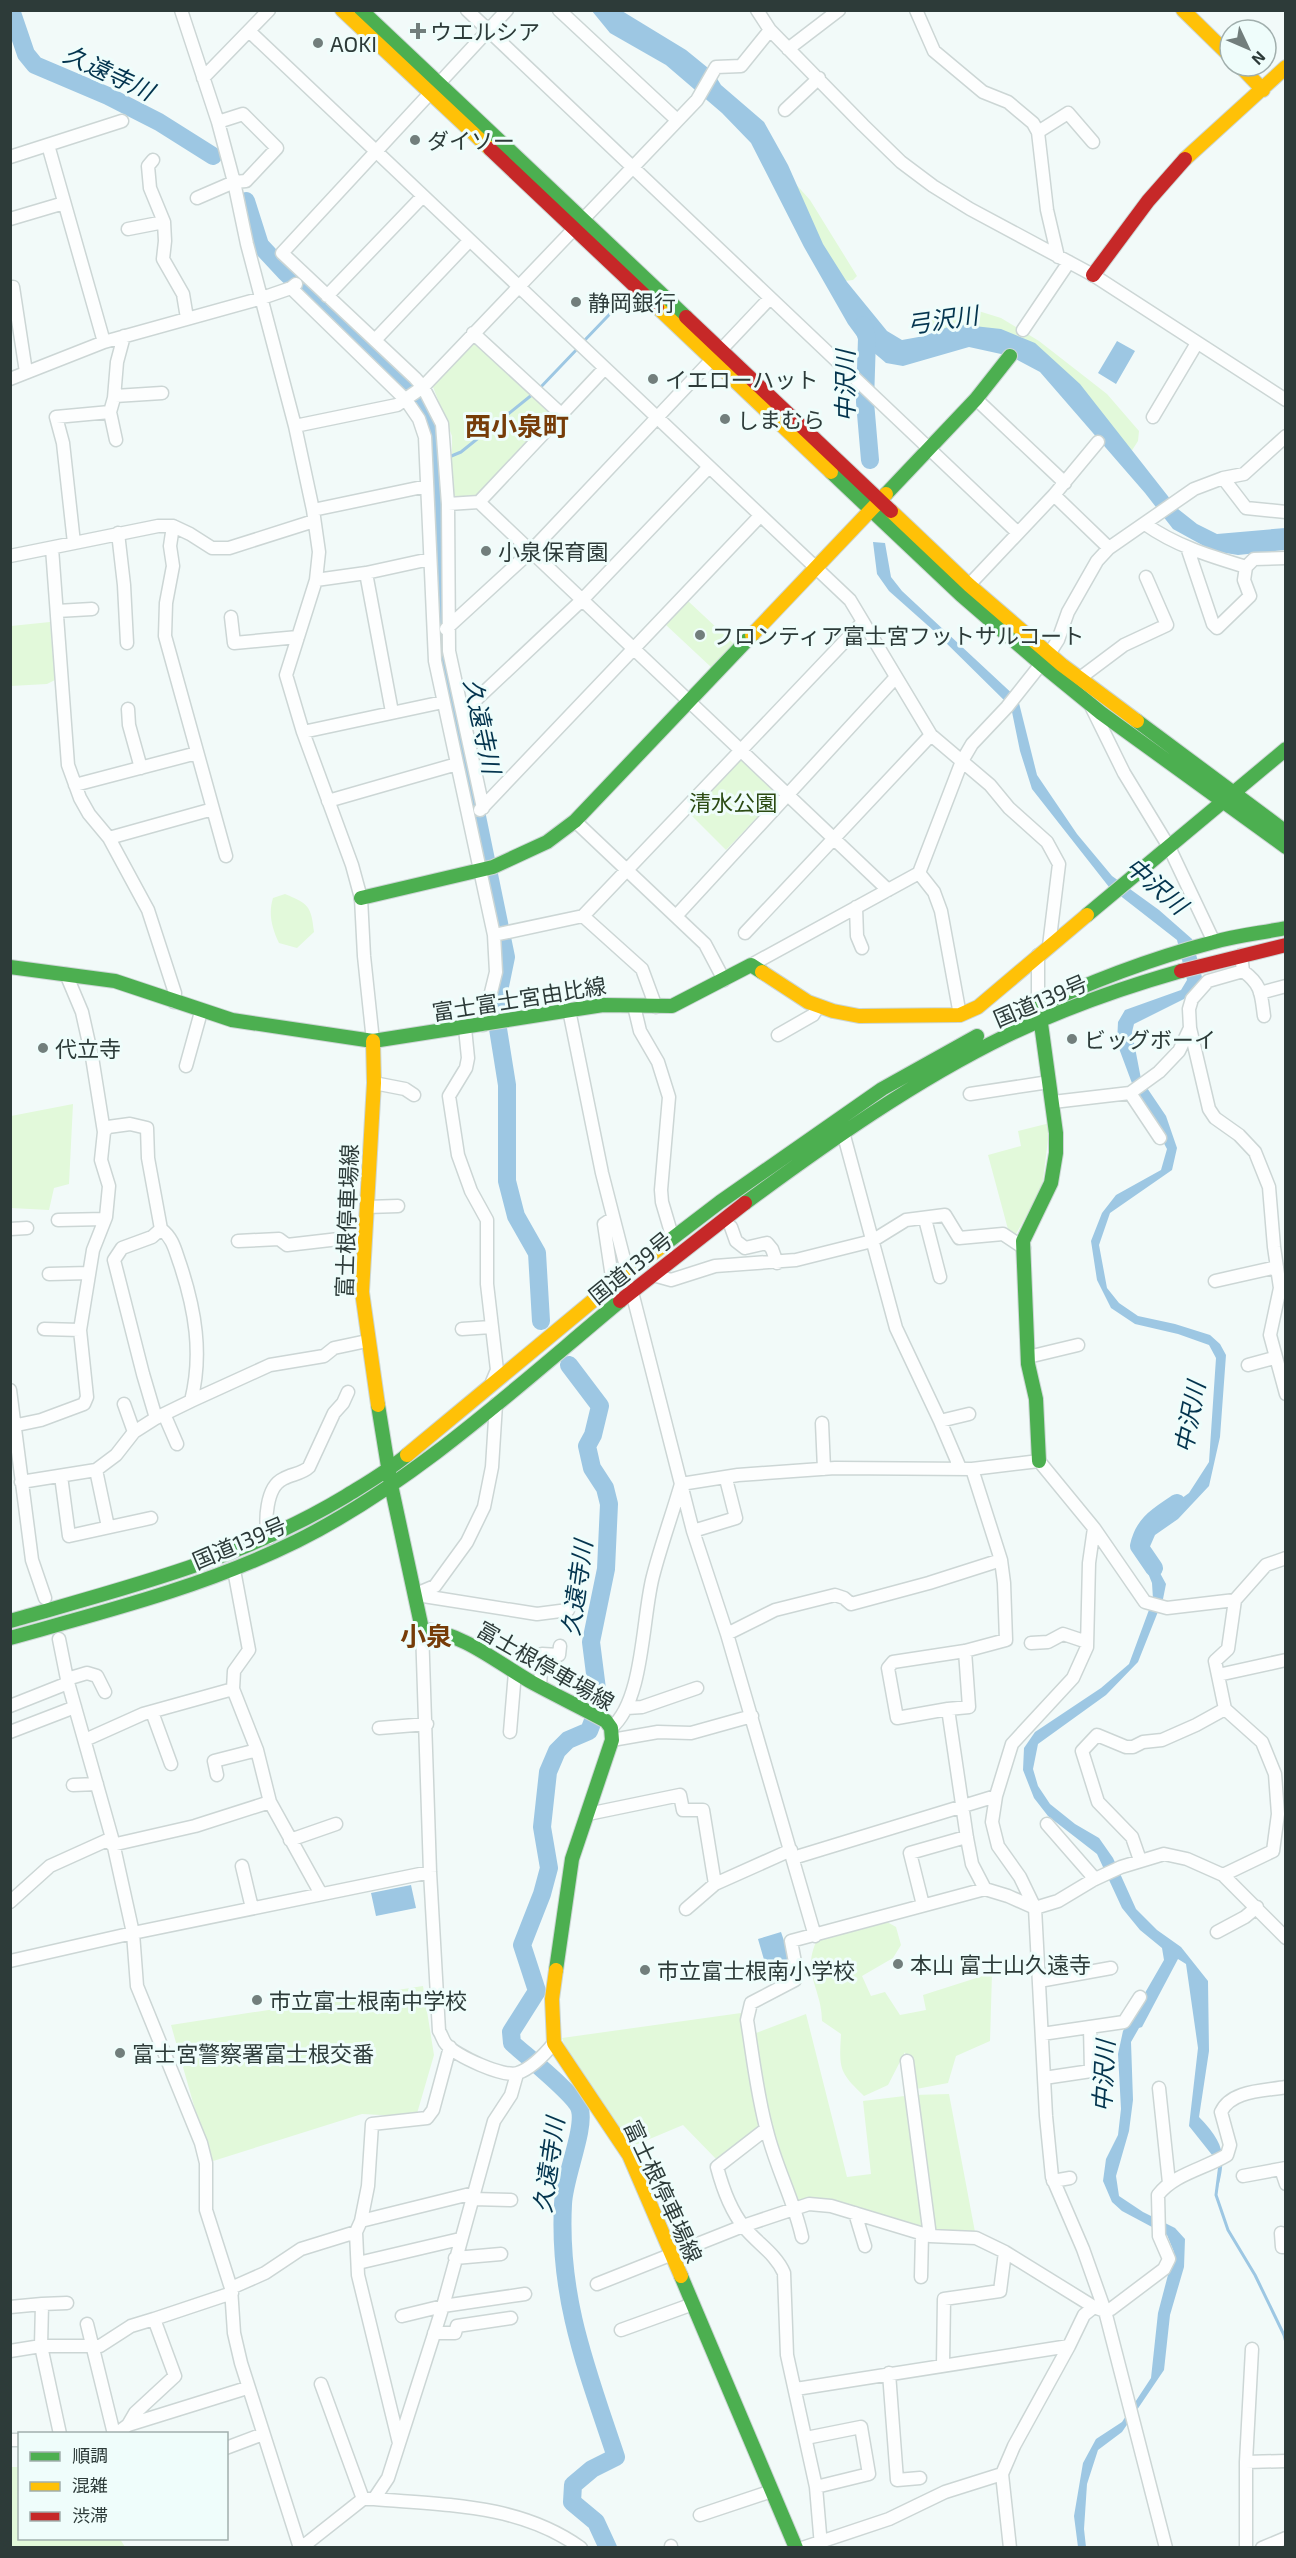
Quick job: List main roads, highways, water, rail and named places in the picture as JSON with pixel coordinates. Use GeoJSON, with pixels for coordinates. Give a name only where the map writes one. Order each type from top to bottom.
{"type":"FeatureCollection","features":[{"type":"Feature","properties":{"kind":"main road"},"geometry":{"type":"LineString","coordinates":[[342,10],[434,88],[875,505],[969,585],[1090,703],[1228,796],[1286,832]]}},
{"type":"Feature","properties":{"kind":"main road"},"geometry":{"type":"LineString","coordinates":[[362,10],[434,88]]}},
{"type":"Feature","properties":{"kind":"main road"},"geometry":{"type":"LineString","coordinates":[[1183,10],[1218,44]]}},
{"type":"Feature","properties":{"kind":"main road"},"geometry":{"type":"LineString","coordinates":[[1093,275],[1162,184],[1185,158],[1263,90],[1286,66]]}},
{"type":"Feature","properties":{"kind":"main road"},"geometry":{"type":"LineString","coordinates":[[1252,78],[1263,90]]}},
{"type":"Feature","properties":{"kind":"main road"},"geometry":{"type":"LineString","coordinates":[[362,898],[484,870],[547,842],[575,821],[976,399],[1010,356]]}},
{"type":"Feature","properties":{"kind":"main road"},"geometry":{"type":"LineString","coordinates":[[875,505],[961,595],[1045,659],[1080,678],[1228,796],[1286,847]]}},
{"type":"Feature","properties":{"kind":"main road"},"geometry":{"type":"LineString","coordinates":[[1228,796],[1286,749]]}},
{"type":"Feature","properties":{"kind":"main road","name":"富士富士宮由比線"},"geometry":{"type":"LineString","coordinates":[[10,967],[115,981],[201,1012],[232,1020],[373,1041],[617,1004],[672,1006],[751,966],[818,1007],[859,1016],[960,1015],[978,1007],[1228,796]]}},
{"type":"Feature","properties":{"kind":"main road","name":"国道139号"},"geometry":{"type":"LineString","coordinates":[[10,1620],[180,1572],[268,1538],[329,1506],[390,1469],[613,1284],[738,1188],[882,1089],[948,1050],[1038,1005],[1121,972],[1212,943],[1286,928]]}},
{"type":"Feature","properties":{"kind":"main road","name":"国道139号"},"geometry":{"type":"LineString","coordinates":[[10,1638],[132,1604],[234,1570],[283,1549],[336,1520],[391,1485],[496,1404],[737,1208],[843,1132],[958,1062],[1039,1021],[1125,988],[1212,961],[1286,945]]}},
{"type":"Feature","properties":{"kind":"main road"},"geometry":{"type":"LineString","coordinates":[[1038,1005],[1053,1102],[1056,1138],[1053,1175],[1048,1190],[1028,1226],[1024,1248],[1028,1357],[1036,1400],[1039,1461]]}},
{"type":"Feature","properties":{"kind":"main road","name":"富士根停車場線"},"geometry":{"type":"LineString","coordinates":[[373,1041],[374,1083],[362,1292],[367,1341],[391,1485],[422,1629],[439,1629],[454,1636],[574,1703],[610,1730],[588,1814],[572,1859],[552,1999],[550,2047],[629,2155],[796,2547]]}},
{"type":"Feature","properties":{"kind":"water"},"geometry":{"type":"Polygon","coordinates":[[[592,11],[622,11],[686,50],[713,72],[721,85],[764,122],[788,165],[823,244],[847,282],[887,331],[902,340],[924,336],[956,324],[1001,329],[1035,343],[1080,384],[1178,509],[1197,524],[1217,534],[1285,528],[1285,550],[1238,555],[1213,551],[1173,529],[1145,493],[1040,372],[1010,356],[969,347],[903,366],[886,363],[862,343],[848,324],[804,247],[751,143],[722,113],[666,65],[610,33],[592,11]]]}},
{"type":"Feature","properties":{"kind":"water"},"geometry":{"type":"Polygon","coordinates":[[[1117,341],[1135,351],[1116,384],[1098,373],[1117,341]]]}},
{"type":"Feature","properties":{"kind":"water"},"geometry":{"type":"Polygon","coordinates":[[[873,542],[885,543],[891,577],[902,591],[1018,699],[1037,775],[1077,834],[1112,876],[1159,910],[1192,939],[1203,981],[1184,999],[1134,1024],[1132,1032],[1141,1079],[1166,1116],[1177,1148],[1172,1170],[1110,1213],[1099,1245],[1107,1288],[1119,1303],[1138,1316],[1210,1335],[1220,1344],[1226,1355],[1220,1437],[1209,1486],[1178,1519],[1155,1535],[1148,1551],[1166,1584],[1163,1599],[1138,1662],[1106,1695],[1038,1744],[1033,1769],[1038,1786],[1050,1804],[1075,1824],[1099,1838],[1113,1858],[1136,1909],[1157,1930],[1181,1947],[1208,1981],[1209,2051],[1199,2117],[1218,2141],[1222,2157],[1218,2188],[1220,2165],[1189,2126],[1198,2048],[1186,1964],[1178,1959],[1142,2027],[1139,2028],[1131,2042],[1133,2100],[1129,2131],[1116,2176],[1119,2196],[1143,2212],[1175,2228],[1185,2239],[1184,2267],[1170,2315],[1164,2370],[1122,2432],[1098,2450],[1087,2484],[1084,2529],[1086,2547],[1078,2547],[1074,2516],[1083,2463],[1096,2439],[1122,2422],[1151,2378],[1158,2313],[1174,2252],[1167,2235],[1122,2211],[1112,2202],[1103,2181],[1106,2159],[1118,2135],[1121,2109],[1118,2054],[1123,2031],[1164,1960],[1162,1948],[1140,1930],[1122,1908],[1097,1854],[1048,1816],[1034,1798],[1023,1770],[1024,1748],[1035,1732],[1101,1688],[1129,1664],[1153,1599],[1152,1583],[1139,1551],[1140,1539],[1156,1517],[1189,1493],[1209,1462],[1216,1358],[1209,1345],[1178,1334],[1135,1324],[1111,1308],[1097,1280],[1091,1241],[1102,1213],[1116,1195],[1161,1170],[1167,1149],[1133,1086],[1117,1043],[1118,1022],[1125,1010],[1181,990],[1187,980],[1177,940],[1109,887],[1032,789],[1020,751],[1011,707],[934,631],[889,591],[877,574],[873,542]]]}},
{"type":"Feature","properties":{"kind":"water"},"geometry":{"type":"Polygon","coordinates":[[[411,1885],[416,1908],[376,1916],[371,1893],[411,1885]]]}},
{"type":"Feature","properties":{"kind":"water"},"geometry":{"type":"Polygon","coordinates":[[[781,1932],[794,1970],[769,1977],[758,1939],[781,1932]]]}},
{"type":"Feature","properties":{"kind":"waterway","name":"久遠寺川"},"geometry":{"type":"LineString","coordinates":[[11,10],[26,54],[35,65],[108,96],[159,122],[213,156]]}},
{"type":"Feature","properties":{"kind":"waterway","name":"久遠寺川"},"geometry":{"type":"LineString","coordinates":[[246,201],[260,245],[285,272],[410,389],[425,414],[436,442],[436,582],[440,637],[506,957],[495,1010],[507,1085],[507,1181],[516,1216],[537,1253],[541,1321]]}},
{"type":"Feature","properties":{"kind":"waterway"},"geometry":{"type":"LineString","coordinates":[[583,342],[628,295]]}},
{"type":"Feature","properties":{"kind":"waterway","name":"中沢川"},"geometry":{"type":"LineString","coordinates":[[863,325],[867,338],[865,402],[870,460]]}},
{"type":"Feature","properties":{"kind":"waterway"},"geometry":{"type":"LineString","coordinates":[[538,390],[579,347]]}},
{"type":"Feature","properties":{"kind":"waterway"},"geometry":{"type":"LineString","coordinates":[[449,457],[461,452],[533,394]]}},
{"type":"Feature","properties":{"kind":"waterway","name":"久遠寺川"},"geometry":{"type":"LineString","coordinates":[[569,1365],[600,1406],[593,1435],[587,1446],[592,1468],[605,1488],[609,1504],[606,1569],[591,1642],[599,1705],[589,1731],[568,1740],[557,1751],[548,1772],[542,1827],[549,1868],[542,1894],[522,1945],[537,1991],[511,2032],[512,2043],[561,2086],[580,2110],[580,2129],[564,2193],[565,2271],[585,2364],[616,2457],[592,2469],[573,2485],[572,2502],[596,2522],[608,2548]]}},
{"type":"Feature","properties":{"kind":"waterway","name":"中沢川"},"geometry":{"type":"LineString","coordinates":[[1154,1568],[1139,1546],[1141,1538],[1153,1521],[1177,1503]]}},
{"type":"Feature","properties":{"kind":"waterway"},"geometry":{"type":"LineString","coordinates":[[1220,2164],[1216,2195],[1228,2230],[1255,2275],[1286,2343]]}},
{"type":"Feature","properties":{"kind":"place","name":"ウエルシア"},"geometry":{"type":"Point","coordinates":[418,31]}},
{"type":"Feature","properties":{"kind":"place","name":"AOKI"},"geometry":{"type":"Point","coordinates":[318,43]}},
{"type":"Feature","properties":{"kind":"place","name":"ダイソー"},"geometry":{"type":"Point","coordinates":[415,140]}},
{"type":"Feature","properties":{"kind":"place","name":"静岡銀行"},"geometry":{"type":"Point","coordinates":[576,302]}},
{"type":"Feature","properties":{"kind":"place","name":"イエローハット"},"geometry":{"type":"Point","coordinates":[653,379]}},
{"type":"Feature","properties":{"kind":"place","name":"しまむら"},"geometry":{"type":"Point","coordinates":[725,419]}},
{"type":"Feature","properties":{"kind":"place","name":"小泉保育園"},"geometry":{"type":"Point","coordinates":[486,551]}},
{"type":"Feature","properties":{"kind":"place","name":"フロンティア富士宮フットサルコート"},"geometry":{"type":"Point","coordinates":[700,635]}},
{"type":"Feature","properties":{"kind":"place","name":"ビッグボーイ"},"geometry":{"type":"Point","coordinates":[1072,1039]}},
{"type":"Feature","properties":{"kind":"place","name":"代立寺"},"geometry":{"type":"Point","coordinates":[43,1048]}},
{"type":"Feature","properties":{"kind":"place","name":"本山 富士山久遠寺"},"geometry":{"type":"Point","coordinates":[898,1964]}},
{"type":"Feature","properties":{"kind":"place","name":"市立富士根南小学校"},"geometry":{"type":"Point","coordinates":[645,1970]}},
{"type":"Feature","properties":{"kind":"place","name":"市立富士根南中学校"},"geometry":{"type":"Point","coordinates":[257,2000]}},
{"type":"Feature","properties":{"kind":"place","name":"富士宮警察署富士根交番"},"geometry":{"type":"Point","coordinates":[120,2053]}},
{"type":"Feature","properties":{"kind":"district","name":"西小泉町"},"geometry":{"type":"Point","coordinates":[517,425]}},
{"type":"Feature","properties":{"kind":"district","name":"小泉"},"geometry":{"type":"Point","coordinates":[426,1635]}},
{"type":"Feature","properties":{"kind":"water label","name":"弓沢川"},"geometry":{"type":"Point","coordinates":[942,319]}},
{"type":"Feature","properties":{"kind":"park label","name":"清水公園"},"geometry":{"type":"Point","coordinates":[733,802]}}]}
